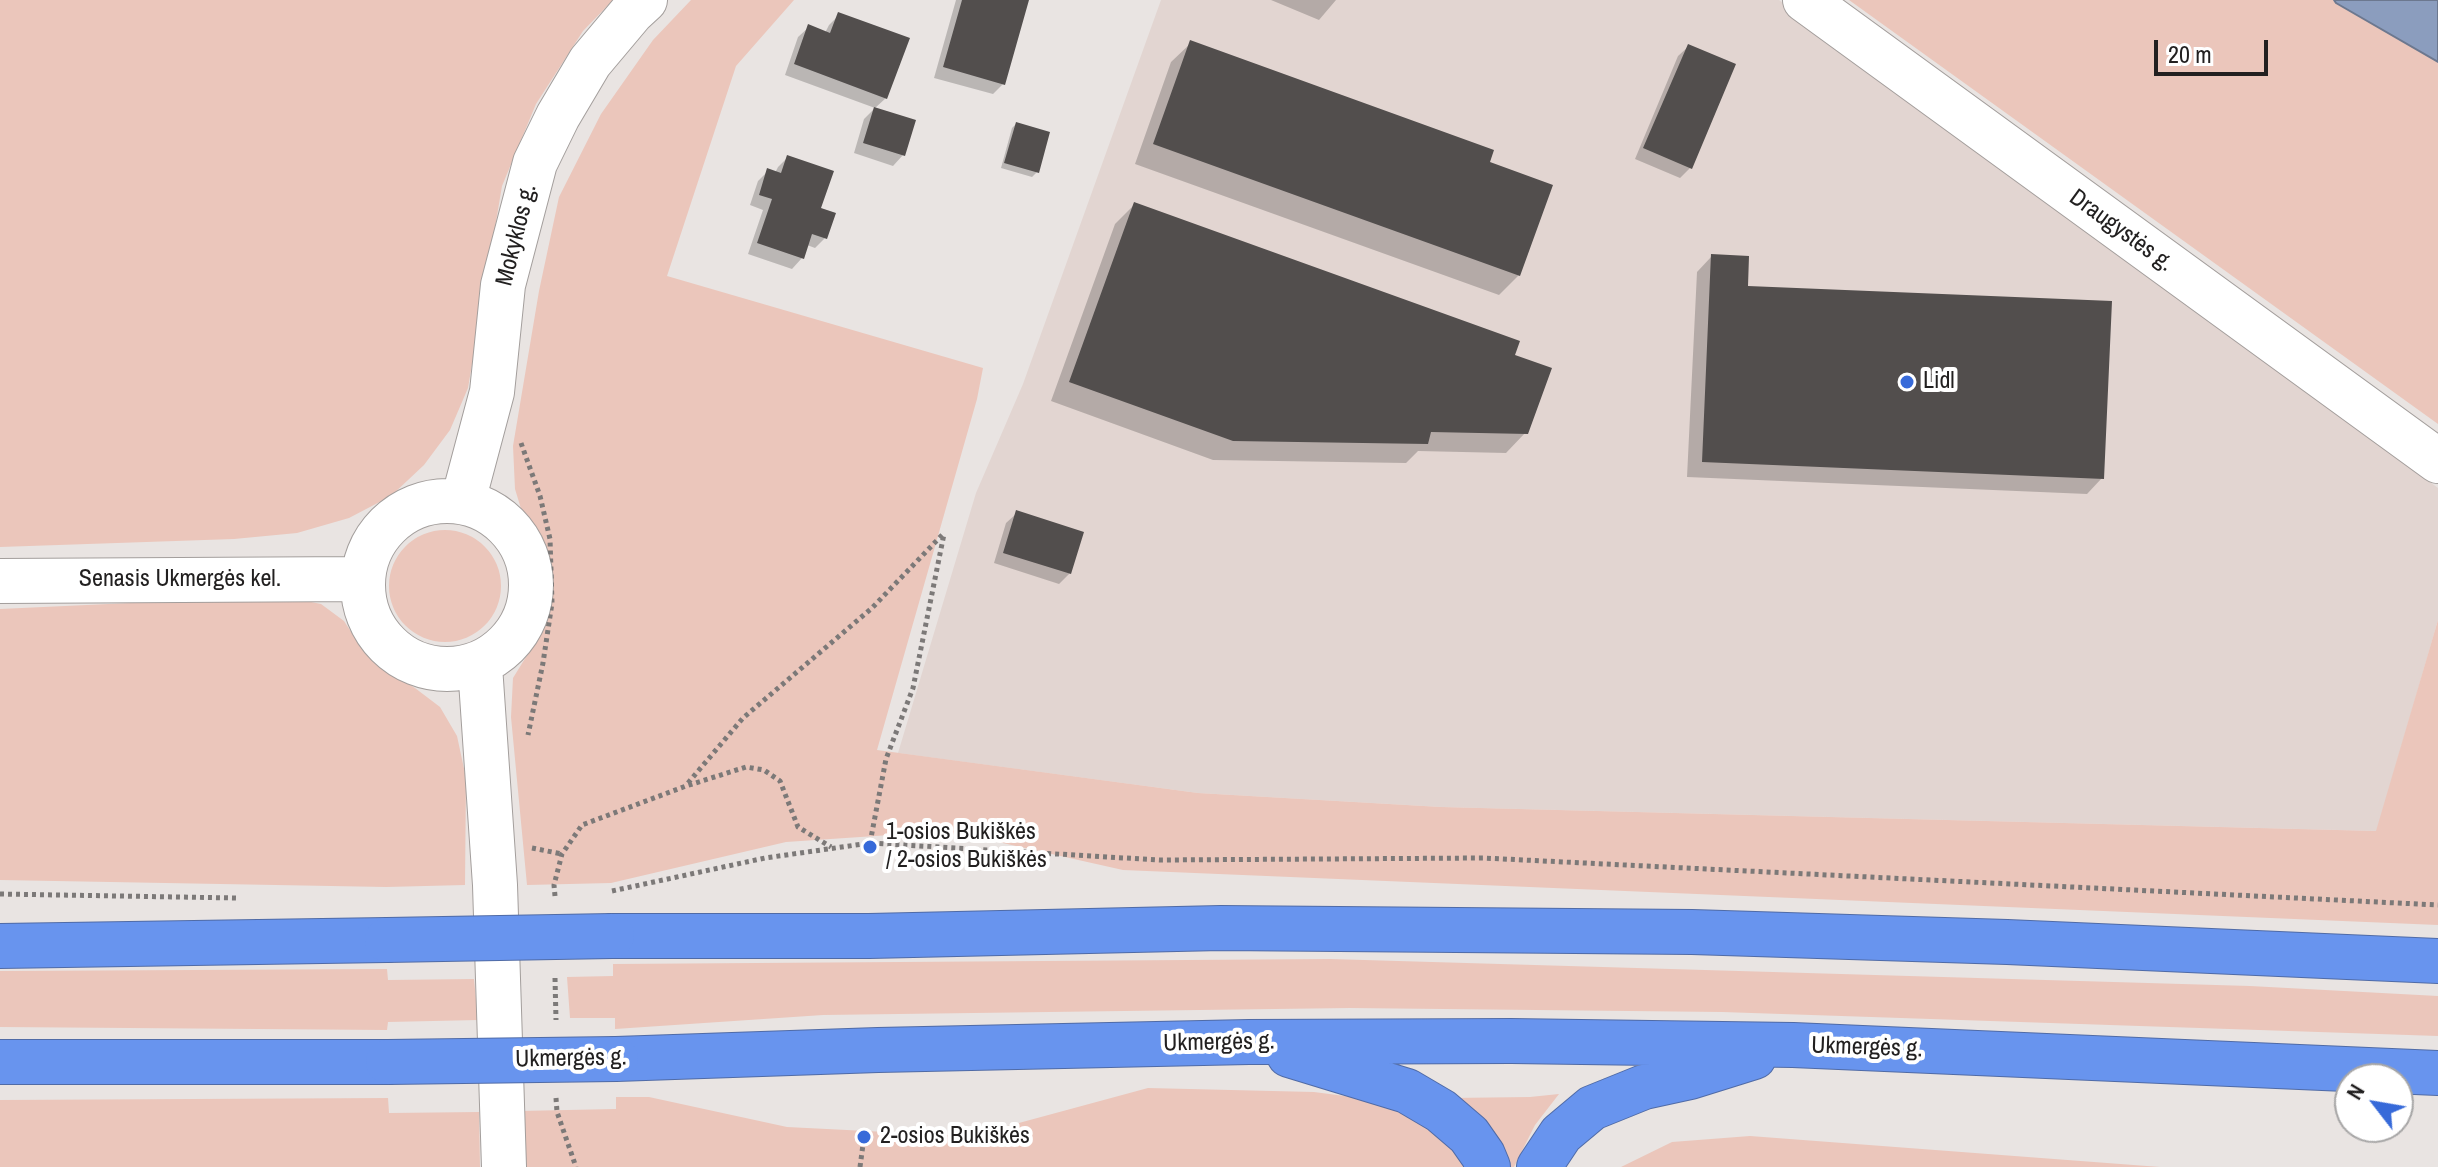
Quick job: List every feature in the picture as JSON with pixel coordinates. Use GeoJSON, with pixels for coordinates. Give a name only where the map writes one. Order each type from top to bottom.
{"type":"FeatureCollection","features":[{"type":"Feature","properties":{"kind":"highway"},"geometry":{"type":"LineString","coordinates":[[0,946],[612,936],[869,936],[1221,928],[1692,932],[2438,961]]}},
{"type":"Feature","properties":{"kind":"highway","name":"Ukmergės g."},"geometry":{"type":"LineString","coordinates":[[0,1062],[616,1059],[1249,1042],[1511,1041],[1793,1045],[2438,1073]]}},
{"type":"Feature","properties":{"kind":"highway"},"geometry":{"type":"LineString","coordinates":[[1249,1042],[1407,1091],[1441,1111],[1469,1135],[1488,1167]]}},
{"type":"Feature","properties":{"kind":"highway"},"geometry":{"type":"LineString","coordinates":[[1539,1167],[1561,1134],[1592,1108],[1644,1087],[1690,1077],[1793,1045]]}},
{"type":"Feature","properties":{"kind":"main road","name":"Mokyklos g."},"geometry":{"type":"LineString","coordinates":[[463,501],[492,392],[503,285],[535,163],[590,62],[645,0]]}},
{"type":"Feature","properties":{"kind":"main road","name":"Draugystės g."},"geometry":{"type":"LineString","coordinates":[[1805,0],[2438,461]]}},
{"type":"Feature","properties":{"kind":"main road"},"geometry":{"type":"LineString","coordinates":[[434,501],[463,501],[486,508],[505,522],[520,541],[529,564],[530,588],[514,635],[480,666],[450,671],[421,667],[399,655],[380,636],[365,611],[361,579],[369,554],[385,527],[408,511],[434,501]]}},
{"type":"Feature","properties":{"kind":"main road","name":"Senasis Ukmergės kel."},"geometry":{"type":"LineString","coordinates":[[0,581],[361,579]]}},
{"type":"Feature","properties":{"kind":"main road"},"geometry":{"type":"LineString","coordinates":[[480,666],[495,885],[504,1167]]}},
{"type":"Feature","properties":{"kind":"path"},"geometry":{"type":"LineString","coordinates":[[492,392],[512,411],[540,496],[550,539],[552,603],[528,735]]}},
{"type":"Feature","properties":{"kind":"path"},"geometry":{"type":"LineString","coordinates":[[686,786],[743,718],[872,608],[944,533],[913,688],[886,759],[870,843]]}},
{"type":"Feature","properties":{"kind":"path"},"geometry":{"type":"LineString","coordinates":[[612,891],[765,858],[870,843],[1159,860],[1483,858],[2438,905]]}},
{"type":"Feature","properties":{"kind":"path"},"geometry":{"type":"LineString","coordinates":[[526,847],[562,854]]}},
{"type":"Feature","properties":{"kind":"path"},"geometry":{"type":"LineString","coordinates":[[0,894],[250,898]]}},
{"type":"Feature","properties":{"kind":"path"},"geometry":{"type":"LineString","coordinates":[[860,1167],[864,1137]]}},
{"type":"Feature","properties":{"kind":"shaded area"},"geometry":{"type":"Polygon","coordinates":[[[0,0],[613,0],[583,31],[536,104],[502,186],[468,388],[450,430],[424,465],[391,496],[349,518],[297,533],[234,539],[0,547],[0,0]]]}},
{"type":"Feature","properties":{"kind":"shaded area"},"geometry":{"type":"Polygon","coordinates":[[[691,0],[794,0],[736,66],[667,276],[983,368],[977,399],[877,750],[1198,793],[1441,807],[2376,831],[2438,620],[2438,925],[1123,870],[967,835],[920,833],[786,842],[611,883],[527,885],[511,717],[513,678],[534,644],[544,619],[547,580],[540,546],[522,512],[515,489],[513,446],[539,291],[559,197],[601,114],[653,40],[691,0]]]}},
{"type":"Feature","properties":{"kind":"shaded area"},"geometry":{"type":"Polygon","coordinates":[[[1161,0],[1779,0],[2438,488],[2438,620],[2377,831],[1441,807],[1198,793],[898,753],[976,493],[1023,384],[1161,0]]]}},
{"type":"Feature","properties":{"kind":"shaded area"},"geometry":{"type":"Polygon","coordinates":[[[1849,0],[2334,0],[2438,62],[2438,424],[1849,0]]]}},
{"type":"Feature","properties":{"kind":"shaded area"},"geometry":{"type":"Polygon","coordinates":[[[445,530],[467,534],[485,546],[497,564],[501,586],[497,608],[485,626],[467,638],[445,642],[423,638],[405,626],[393,608],[389,586],[393,564],[405,546],[423,534],[445,530]]]}},
{"type":"Feature","properties":{"kind":"shaded area"},"geometry":{"type":"Polygon","coordinates":[[[282,596],[321,604],[344,621],[363,650],[383,668],[440,707],[457,736],[466,778],[465,885],[386,887],[0,880],[0,609],[282,596]]]}},
{"type":"Feature","properties":{"kind":"shaded area"},"geometry":{"type":"Polygon","coordinates":[[[1330,959],[2250,986],[2438,996],[2438,1036],[1722,1012],[1350,1008],[823,1015],[615,1029],[615,1018],[570,1018],[567,977],[613,976],[613,964],[1330,959]]]}},
{"type":"Feature","properties":{"kind":"shaded area"},"geometry":{"type":"Polygon","coordinates":[[[387,969],[388,980],[474,979],[478,1020],[388,1022],[387,1030],[0,1027],[0,971],[387,969]]]}},
{"type":"Feature","properties":{"kind":"shaded area"},"geometry":{"type":"Polygon","coordinates":[[[1148,1088],[1314,1092],[1386,1104],[1447,1142],[1466,1167],[522,1167],[519,1111],[616,1109],[616,1097],[649,1097],[787,1127],[946,1135],[993,1130],[1148,1088]]]}},
{"type":"Feature","properties":{"kind":"shaded area"},"geometry":{"type":"Polygon","coordinates":[[[1559,1094],[1535,1125],[1514,1167],[1504,1167],[1450,1098],[1530,1097],[1559,1094]]]}},
{"type":"Feature","properties":{"kind":"shaded area"},"geometry":{"type":"Polygon","coordinates":[[[388,1098],[389,1113],[479,1112],[480,1167],[0,1167],[0,1100],[388,1098]]]}},
{"type":"Feature","properties":{"kind":"shaded area"},"geometry":{"type":"Polygon","coordinates":[[[1750,1136],[2160,1167],[1621,1167],[1672,1142],[1750,1136]]]}},
{"type":"Feature","properties":{"kind":"water"},"geometry":{"type":"Polygon","coordinates":[[[2334,0],[2438,0],[2438,62],[2336,3],[2334,0]]]}},
{"type":"Feature","properties":{"kind":"building"},"geometry":{"type":"Polygon","coordinates":[[[962,0],[1029,0],[1005,85],[943,67],[962,0]]]}},
{"type":"Feature","properties":{"kind":"building"},"geometry":{"type":"Polygon","coordinates":[[[838,12],[910,38],[887,99],[794,64],[808,24],[830,33],[838,12]]]}},
{"type":"Feature","properties":{"kind":"building"},"geometry":{"type":"Polygon","coordinates":[[[1190,40],[1494,150],[1490,162],[1553,185],[1520,276],[1153,144],[1190,40]]]}},
{"type":"Feature","properties":{"kind":"building"},"geometry":{"type":"Polygon","coordinates":[[[1688,44],[1736,64],[1692,169],[1643,148],[1688,44]]]}},
{"type":"Feature","properties":{"kind":"building"},"geometry":{"type":"Polygon","coordinates":[[[874,107],[916,120],[905,156],[863,143],[874,107]]]}},
{"type":"Feature","properties":{"kind":"building"},"geometry":{"type":"Polygon","coordinates":[[[1016,122],[1050,132],[1039,173],[1004,163],[1016,122]]]}},
{"type":"Feature","properties":{"kind":"building"},"geometry":{"type":"Polygon","coordinates":[[[787,155],[834,171],[821,208],[836,213],[827,239],[812,234],[804,259],[757,243],[772,199],[759,195],[767,168],[781,173],[787,155]]]}},
{"type":"Feature","properties":{"kind":"building"},"geometry":{"type":"Polygon","coordinates":[[[1134,202],[1520,341],[1515,355],[1552,368],[1528,434],[1431,432],[1428,444],[1233,441],[1069,382],[1134,202]]]}},
{"type":"Feature","properties":{"kind":"building","name":"Lidl"},"geometry":{"type":"Polygon","coordinates":[[[1711,254],[1749,256],[1748,286],[2112,301],[2104,479],[1702,462],[1711,254]]]}},
{"type":"Feature","properties":{"kind":"building"},"geometry":{"type":"Polygon","coordinates":[[[1016,510],[1084,532],[1071,574],[1003,553],[1016,510]]]}},
{"type":"Feature","properties":{"kind":"place","name":"Lidl"},"geometry":{"type":"Point","coordinates":[1907,382]}},
{"type":"Feature","properties":{"kind":"place","name":"1-osios Bukiškės / 2-osios Bukiškės"},"geometry":{"type":"Point","coordinates":[870,847]}},
{"type":"Feature","properties":{"kind":"place","name":"2-osios Bukiškės"},"geometry":{"type":"Point","coordinates":[864,1137]}}]}
